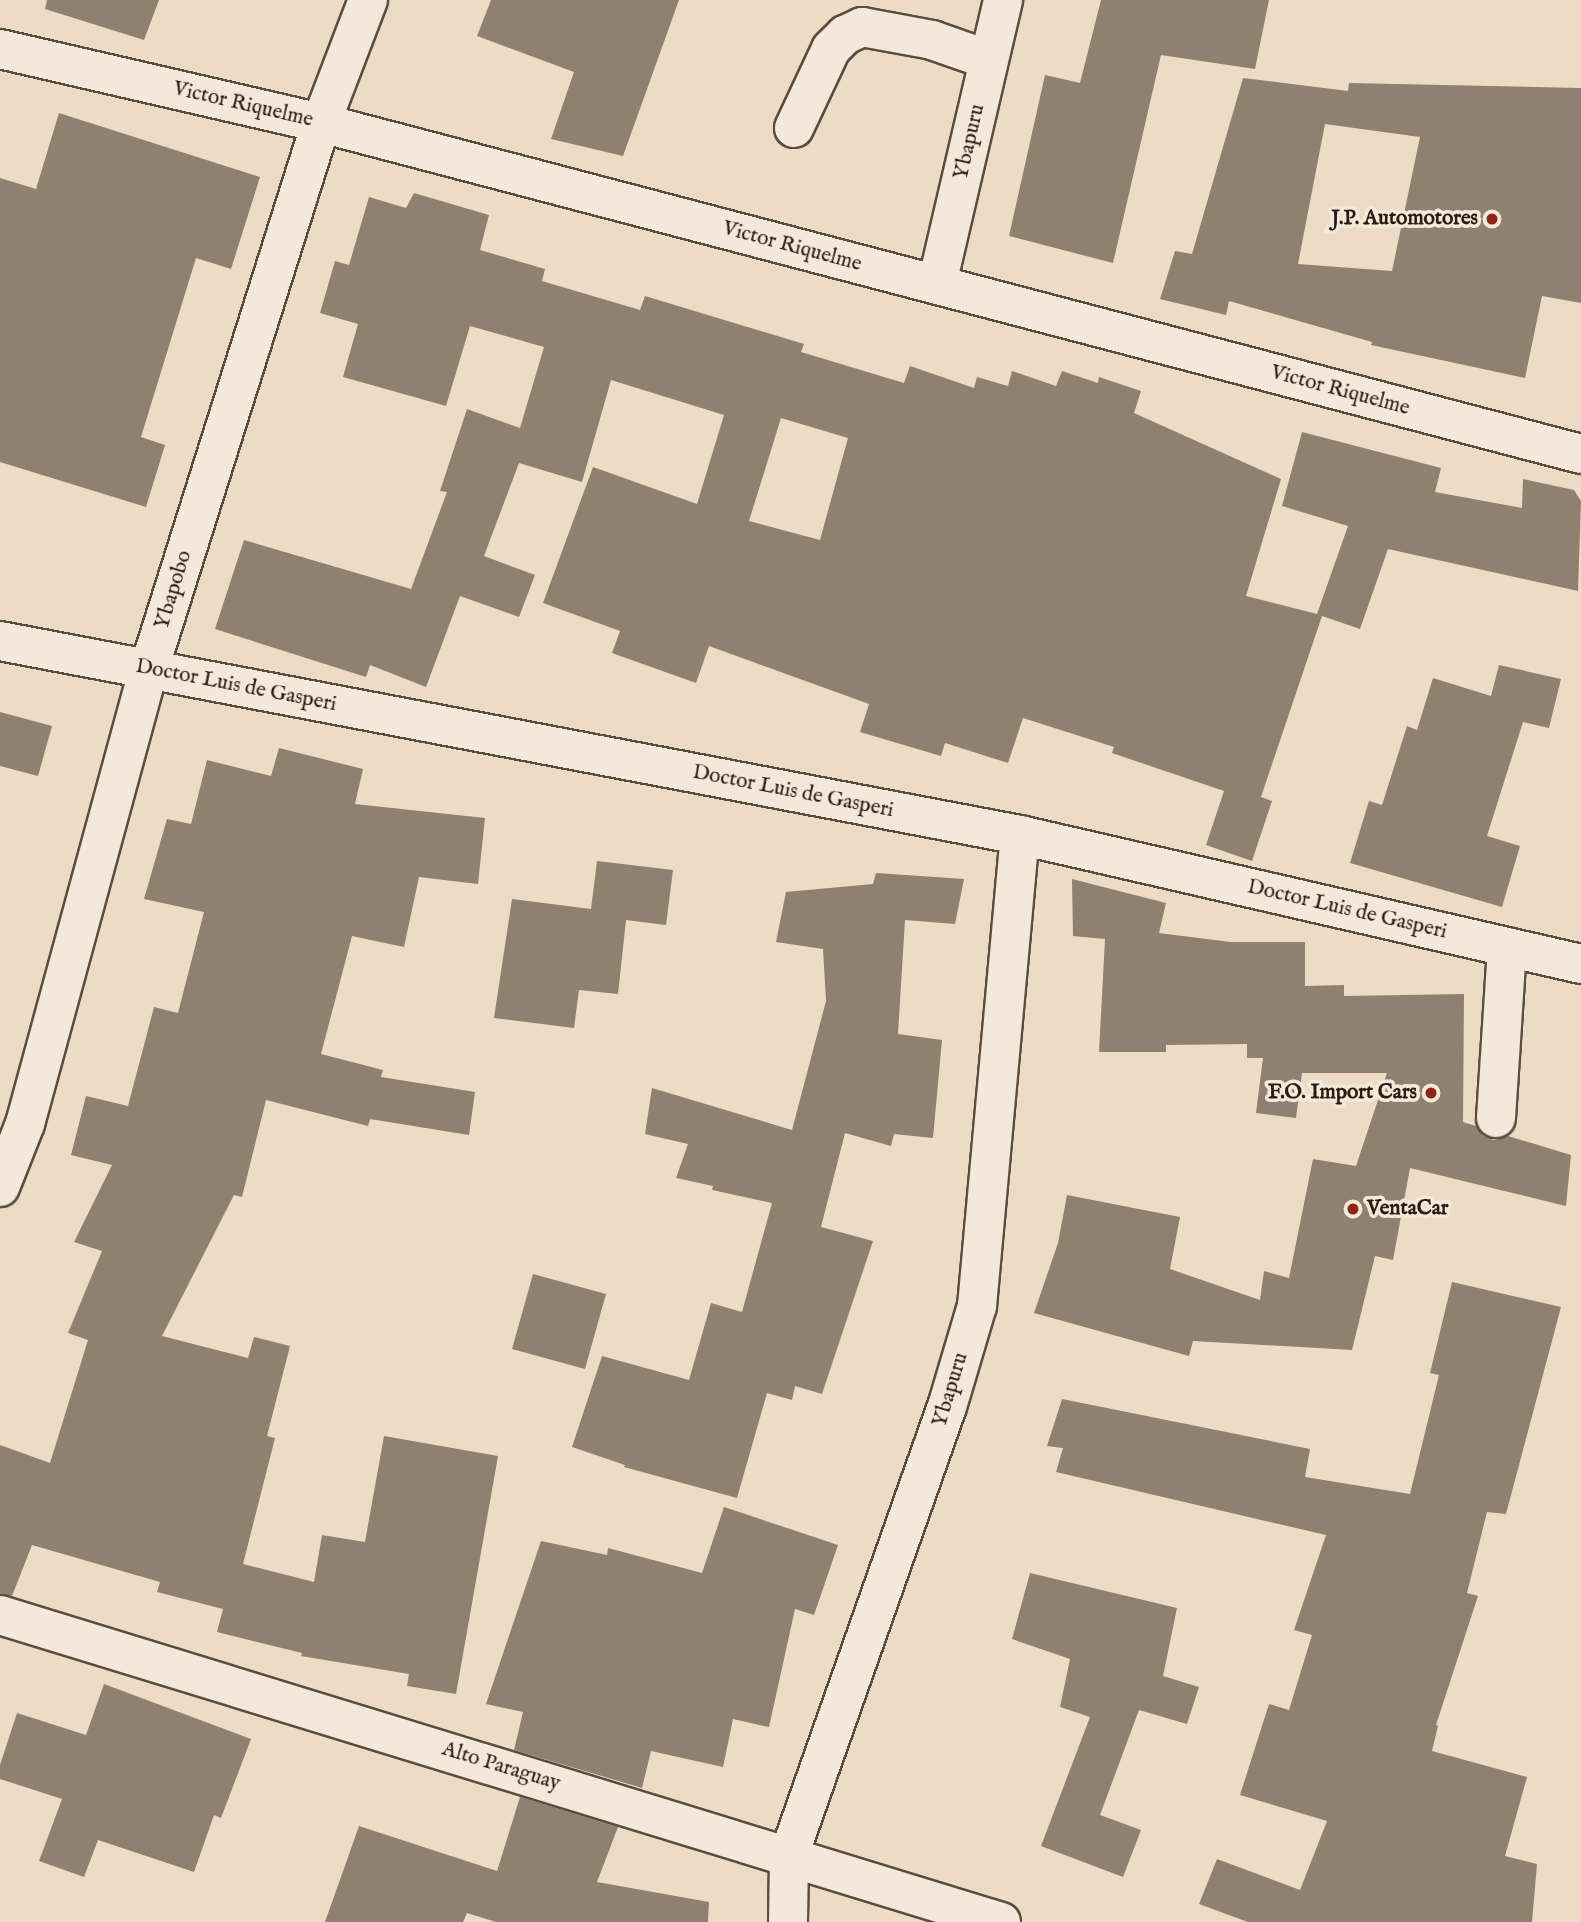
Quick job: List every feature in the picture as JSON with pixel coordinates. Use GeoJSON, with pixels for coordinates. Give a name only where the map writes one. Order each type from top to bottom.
{"type":"FeatureCollection","features":[{"type":"Feature","properties":{"kind":"street","name":"Ybapobo"},"geometry":{"type":"LineString","coordinates":[[0,1187],[24,1124],[149,669],[321,123],[368,0]]}},
{"type":"Feature","properties":{"kind":"street","name":"Ybapuru"},"geometry":{"type":"LineString","coordinates":[[937,284],[1003,0]]}},
{"type":"Feature","properties":{"kind":"street"},"geometry":{"type":"LineString","coordinates":[[794,128],[831,49],[845,35],[862,27],[932,40],[989,60]]}},
{"type":"Feature","properties":{"kind":"street","name":"Victor Riquelme"},"geometry":{"type":"LineString","coordinates":[[0,49],[321,123],[1581,454]]}},
{"type":"Feature","properties":{"kind":"street","name":"Doctor Luis de Gasperi"},"geometry":{"type":"LineString","coordinates":[[0,641],[1020,835],[1581,964]]}},
{"type":"Feature","properties":{"kind":"street","name":"Ybapuru"},"geometry":{"type":"LineString","coordinates":[[788,1922],[789,1854],[943,1420],[977,1306],[1020,835]]}},
{"type":"Feature","properties":{"kind":"street"},"geometry":{"type":"LineString","coordinates":[[1496,1118],[1507,947]]}},
{"type":"Feature","properties":{"kind":"street","name":"Alto Paraguay"},"geometry":{"type":"LineString","coordinates":[[0,1615],[789,1854],[1001,1922]]}},
{"type":"Feature","properties":{"kind":"building"},"geometry":{"type":"Polygon","coordinates":[[[47,0],[159,0],[144,40],[45,9],[47,0]]]}},
{"type":"Feature","properties":{"kind":"building"},"geometry":{"type":"Polygon","coordinates":[[[491,0],[679,0],[623,156],[551,139],[574,72],[477,36],[491,0]]]}},
{"type":"Feature","properties":{"kind":"building"},"geometry":{"type":"Polygon","coordinates":[[[1101,0],[1269,0],[1255,69],[1161,55],[1113,263],[1009,236],[1045,75],[1080,83],[1101,0]]]}},
{"type":"Feature","properties":{"kind":"building"},"geometry":{"type":"Polygon","coordinates":[[[1243,78],[1348,91],[1349,83],[1581,88],[1581,303],[1542,296],[1525,378],[1371,345],[1372,342],[1229,301],[1226,315],[1160,299],[1175,251],[1192,254],[1243,78]],[[1325,124],[1298,264],[1392,271],[1420,137],[1325,124]]]}},
{"type":"Feature","properties":{"kind":"building"},"geometry":{"type":"Polygon","coordinates":[[[59,113],[260,177],[231,269],[196,258],[141,437],[165,445],[146,507],[0,462],[0,178],[36,189],[59,113]]]}},
{"type":"Feature","properties":{"kind":"building"},"geometry":{"type":"Polygon","coordinates":[[[414,193],[489,215],[480,250],[545,269],[542,281],[640,310],[645,296],[804,344],[801,352],[904,383],[910,366],[974,388],[977,377],[1008,386],[1012,371],[1056,386],[1062,371],[1098,383],[1099,377],[1141,391],[1134,413],[1281,479],[1246,596],[1317,614],[1348,526],[1282,506],[1302,432],[1441,468],[1435,492],[1522,508],[1523,479],[1574,490],[1581,501],[1578,591],[1388,549],[1360,629],[1322,616],[1261,797],[1272,801],[1252,861],[1206,845],[1224,791],[1112,753],[1114,747],[1023,718],[1008,763],[945,743],[941,756],[860,732],[869,704],[709,646],[696,683],[612,653],[620,631],[543,603],[593,467],[697,504],[724,415],[611,380],[582,482],[519,463],[484,556],[535,575],[519,617],[460,596],[426,687],[370,665],[366,677],[215,629],[244,540],[411,589],[447,492],[440,491],[467,409],[520,428],[544,347],[470,326],[446,406],[343,377],[358,324],[320,313],[335,261],[349,265],[369,197],[406,208],[414,193]],[[781,418],[749,521],[820,540],[848,438],[781,418]]]}},
{"type":"Feature","properties":{"kind":"building"},"geometry":{"type":"Polygon","coordinates":[[[1499,665],[1561,679],[1549,728],[1523,722],[1487,836],[1520,846],[1502,907],[1350,863],[1369,801],[1382,805],[1407,726],[1417,730],[1433,678],[1491,696],[1499,665]]]}},
{"type":"Feature","properties":{"kind":"building"},"geometry":{"type":"Polygon","coordinates":[[[0,712],[52,726],[38,776],[0,766],[0,712]]]}},
{"type":"Feature","properties":{"kind":"building"},"geometry":{"type":"Polygon","coordinates":[[[279,748],[363,769],[355,804],[485,818],[478,884],[419,877],[404,947],[352,936],[321,1054],[383,1070],[381,1077],[475,1092],[469,1135],[370,1119],[368,1126],[266,1100],[242,1197],[234,1195],[162,1336],[248,1358],[254,1337],[290,1346],[267,1436],[275,1438],[243,1564],[314,1582],[322,1535],[365,1542],[384,1436],[498,1456],[456,1694],[407,1686],[409,1674],[301,1656],[302,1653],[217,1632],[223,1609],[157,1592],[160,1582],[32,1545],[12,1596],[0,1594],[0,1445],[50,1463],[88,1340],[68,1333],[102,1251],[74,1242],[112,1165],[71,1155],[86,1096],[128,1106],[154,1007],[178,1013],[204,912],[144,899],[167,819],[191,824],[207,760],[271,776],[279,748]]]}},
{"type":"Feature","properties":{"kind":"building"},"geometry":{"type":"Polygon","coordinates":[[[597,861],[673,870],[666,925],[626,920],[618,994],[579,990],[574,1028],[494,1018],[512,899],[591,909],[597,861]]]}},
{"type":"Feature","properties":{"kind":"building"},"geometry":{"type":"Polygon","coordinates":[[[876,873],[964,879],[955,924],[905,920],[898,1034],[942,1040],[933,1138],[894,1134],[891,1146],[845,1133],[821,1227],[873,1241],[822,1394],[795,1386],[792,1400],[767,1393],[737,1498],[624,1467],[625,1465],[572,1447],[602,1356],[689,1380],[711,1303],[742,1312],[772,1203],[712,1190],[713,1186],[676,1178],[688,1144],[645,1134],[652,1088],[792,1130],[826,1001],[823,949],[776,942],[786,892],[873,884],[876,873]]]}},
{"type":"Feature","properties":{"kind":"building"},"geometry":{"type":"Polygon","coordinates":[[[1072,879],[1166,903],[1159,933],[1231,942],[1305,942],[1305,986],[1344,985],[1344,996],[1464,994],[1463,1122],[1476,1126],[1483,1136],[1494,1140],[1508,1136],[1571,1155],[1566,1206],[1410,1168],[1393,1260],[1375,1256],[1352,1350],[1193,1341],[1189,1356],[1034,1313],[1058,1243],[1067,1195],[1180,1217],[1170,1269],[1260,1300],[1264,1271],[1289,1278],[1313,1159],[1356,1166],[1387,1073],[1302,1073],[1296,1118],[1256,1113],[1263,1058],[1247,1058],[1247,1044],[1166,1045],[1166,1052],[1099,1052],[1105,939],[1073,936],[1072,879]]]}},
{"type":"Feature","properties":{"kind":"building"},"geometry":{"type":"Polygon","coordinates":[[[533,1274],[606,1294],[585,1369],[512,1349],[533,1274]]]}},
{"type":"Feature","properties":{"kind":"building"},"geometry":{"type":"Polygon","coordinates":[[[1452,1282],[1561,1307],[1506,1514],[1487,1512],[1467,1593],[1478,1596],[1436,1725],[1438,1726],[1432,1751],[1527,1777],[1505,1856],[1537,1864],[1532,1922],[1248,1922],[1199,1904],[1217,1859],[1300,1890],[1327,1821],[1240,1795],[1269,1704],[1289,1710],[1312,1635],[1294,1630],[1326,1535],[1056,1472],[1063,1448],[1047,1446],[1062,1399],[1310,1449],[1305,1477],[1410,1494],[1439,1375],[1430,1373],[1452,1282]]]}},
{"type":"Feature","properties":{"kind":"building"},"geometry":{"type":"Polygon","coordinates":[[[724,1507],[838,1545],[814,1615],[795,1609],[769,1727],[733,1719],[723,1767],[651,1751],[642,1788],[514,1750],[523,1712],[486,1704],[541,1541],[607,1555],[608,1548],[702,1573],[724,1507]]]}},
{"type":"Feature","properties":{"kind":"building"},"geometry":{"type":"Polygon","coordinates":[[[1030,1573],[1177,1608],[1163,1676],[1199,1687],[1187,1724],[1139,1710],[1100,1815],[1141,1830],[1123,1877],[1041,1846],[1090,1717],[1060,1707],[1070,1659],[1012,1639],[1030,1573]]]}},
{"type":"Feature","properties":{"kind":"building"},"geometry":{"type":"Polygon","coordinates":[[[104,1684],[251,1739],[221,1818],[214,1815],[194,1872],[98,1840],[84,1877],[39,1861],[62,1799],[0,1779],[0,1765],[17,1713],[86,1735],[104,1684]]]}},
{"type":"Feature","properties":{"kind":"building"},"geometry":{"type":"Polygon","coordinates":[[[520,1797],[618,1827],[597,1882],[709,1902],[708,1922],[496,1922],[467,1913],[463,1922],[325,1922],[359,1826],[497,1871],[520,1797]]]}},
{"type":"Feature","properties":{"kind":"place","name":"J.P. Automotores"},"geometry":{"type":"Point","coordinates":[1492,219]}},
{"type":"Feature","properties":{"kind":"place","name":"F.O. Import Cars"},"geometry":{"type":"Point","coordinates":[1431,1093]}},
{"type":"Feature","properties":{"kind":"place","name":"VentaCar"},"geometry":{"type":"Point","coordinates":[1353,1209]}}]}
